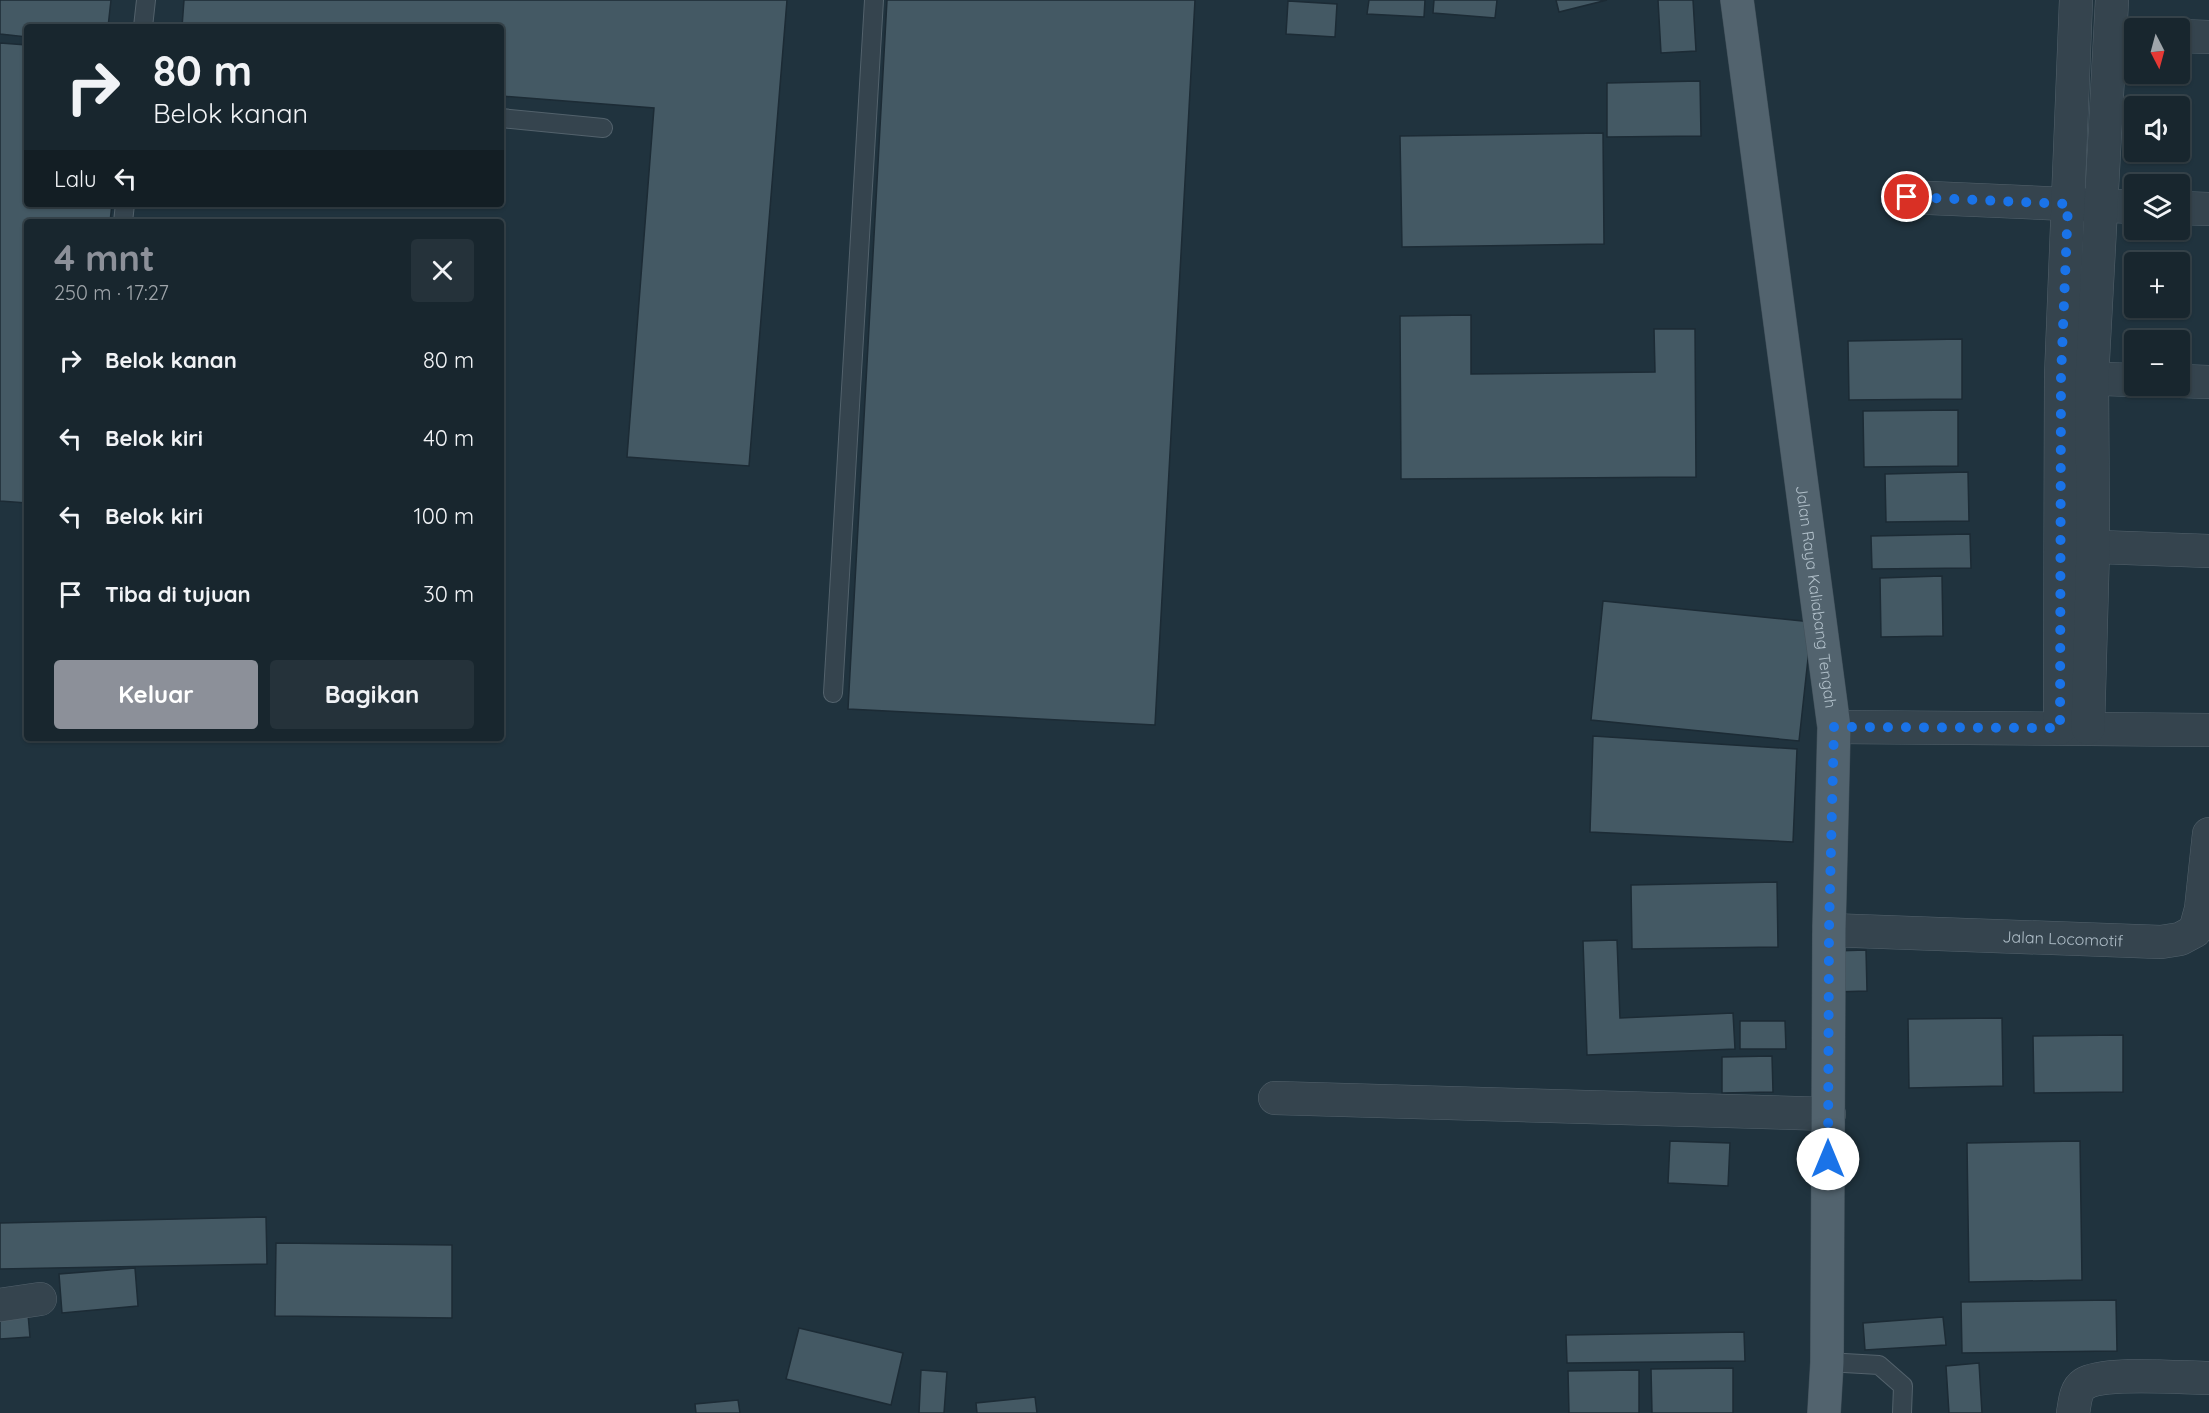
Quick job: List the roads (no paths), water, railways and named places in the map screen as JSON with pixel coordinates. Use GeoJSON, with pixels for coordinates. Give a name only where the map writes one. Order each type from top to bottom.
{"type":"FeatureCollection","features":[{"type":"Feature","properties":{"kind":"main road","name":"Jalan Raya Kaliabang Tengah"},"geometry":{"type":"LineString","coordinates":[[1737,0],[1834,727],[1829,930],[1827,1362],[1824,1413]]}},
{"type":"Feature","properties":{"kind":"street"},"geometry":{"type":"LineString","coordinates":[[2074,728],[2077,378],[2068,204],[2076,0]]}},
{"type":"Feature","properties":{"kind":"street"},"geometry":{"type":"LineString","coordinates":[[2077,378],[2122,34],[2112,0]]}},
{"type":"Feature","properties":{"kind":"street"},"geometry":{"type":"LineString","coordinates":[[2190,36],[2209,37]]}},
{"type":"Feature","properties":{"kind":"street"},"geometry":{"type":"LineString","coordinates":[[1907,197],[2124,207]]}},
{"type":"Feature","properties":{"kind":"street"},"geometry":{"type":"LineString","coordinates":[[2190,208],[2209,209]]}},
{"type":"Feature","properties":{"kind":"street"},"geometry":{"type":"LineString","coordinates":[[2077,378],[2124,380]]}},
{"type":"Feature","properties":{"kind":"street"},"geometry":{"type":"LineString","coordinates":[[2190,381],[2209,382]]}},
{"type":"Feature","properties":{"kind":"street"},"geometry":{"type":"LineString","coordinates":[[2077,546],[2209,551]]}},
{"type":"Feature","properties":{"kind":"street"},"geometry":{"type":"LineString","coordinates":[[1834,727],[2209,730]]}},
{"type":"Feature","properties":{"kind":"street","name":"Jalan Locomotif"},"geometry":{"type":"LineString","coordinates":[[1829,930],[2161,942],[2180,939],[2195,931],[2201,909],[2209,834]]}},
{"type":"Feature","properties":{"kind":"street"},"geometry":{"type":"LineString","coordinates":[[1275,1098],[1829,1114]]}},
{"type":"Feature","properties":{"kind":"street"},"geometry":{"type":"LineString","coordinates":[[0,1305],[40,1299]]}},
{"type":"Feature","properties":{"kind":"street"},"geometry":{"type":"LineString","coordinates":[[2073,1413],[2076,1392],[2084,1384],[2095,1380],[2121,1377],[2209,1378]]}},
{"type":"Feature","properties":{"kind":"lane"},"geometry":{"type":"LineString","coordinates":[[144,24],[146,0]]}},
{"type":"Feature","properties":{"kind":"lane"},"geometry":{"type":"LineString","coordinates":[[833,693],[874,0]]}},
{"type":"Feature","properties":{"kind":"lane"},"geometry":{"type":"LineString","coordinates":[[504,118],[603,128]]}},
{"type":"Feature","properties":{"kind":"lane"},"geometry":{"type":"LineString","coordinates":[[1827,1362],[1879,1365],[1903,1386],[1902,1413]]}}]}
